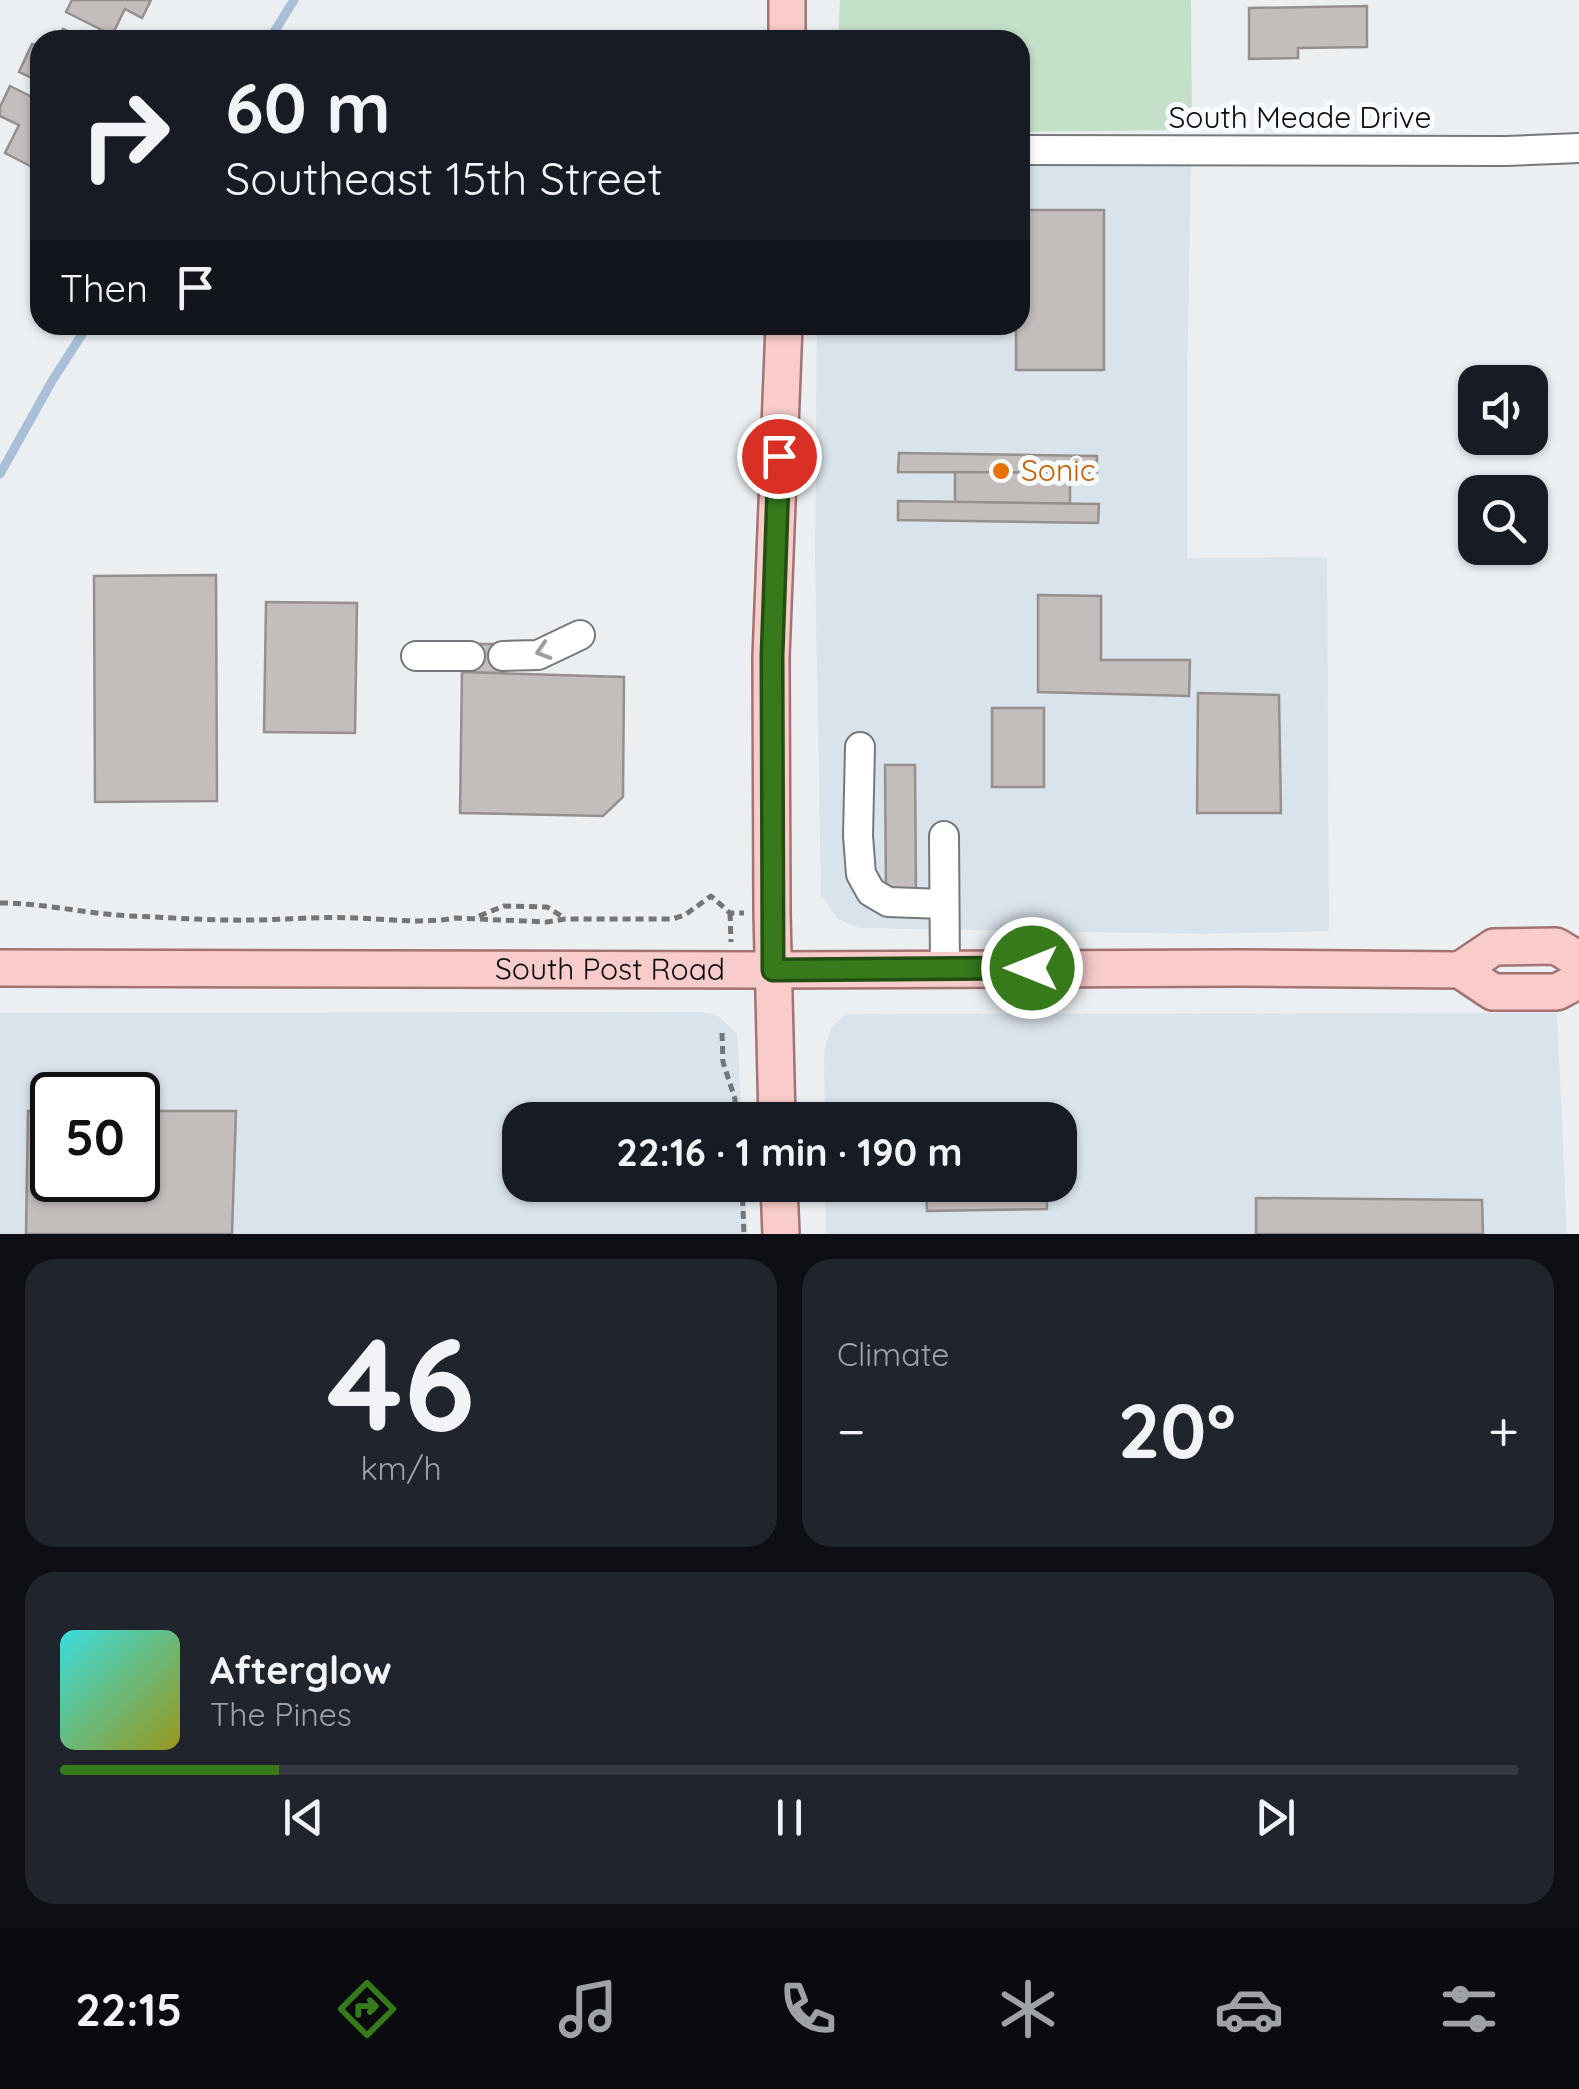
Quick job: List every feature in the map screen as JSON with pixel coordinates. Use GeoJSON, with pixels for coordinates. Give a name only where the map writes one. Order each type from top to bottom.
{"type":"FeatureCollection","features":[{"type":"Feature","properties":{"kind":"main road"},"geometry":{"type":"LineString","coordinates":[[787,0],[787,30]]}},
{"type":"Feature","properties":{"kind":"main road"},"geometry":{"type":"LineString","coordinates":[[777,1102],[772,656],[784,335]]}},
{"type":"Feature","properties":{"kind":"main road","name":"South Post Road"},"geometry":{"type":"LineString","coordinates":[[1460,970],[1494,947],[1556,946],[1579,960]]}},
{"type":"Feature","properties":{"kind":"main road","name":"South Post Road"},"geometry":{"type":"LineString","coordinates":[[0,968],[1460,970],[1494,992],[1557,992],[1579,980]]}},
{"type":"Feature","properties":{"kind":"main road"},"geometry":{"type":"LineString","coordinates":[[780,1202],[781,1234]]}},
{"type":"Feature","properties":{"kind":"street","name":"South Meade Drive"},"geometry":{"type":"LineString","coordinates":[[1030,150],[1579,148]]}},
{"type":"Feature","properties":{"kind":"street"},"geometry":{"type":"LineString","coordinates":[[503,656],[538,656],[580,636]]}},
{"type":"Feature","properties":{"kind":"street"},"geometry":{"type":"LineString","coordinates":[[416,656],[470,656]]}},
{"type":"Feature","properties":{"kind":"street"},"geometry":{"type":"LineString","coordinates":[[860,747],[861,874],[871,892],[888,902],[944,904]]}},
{"type":"Feature","properties":{"kind":"street"},"geometry":{"type":"LineString","coordinates":[[944,836],[945,969]]}},
{"type":"Feature","properties":{"kind":"path"},"geometry":{"type":"LineString","coordinates":[[0,903],[125,916],[227,920],[474,918],[547,922],[672,919],[685,916],[711,896],[730,913]]}},
{"type":"Feature","properties":{"kind":"path"},"geometry":{"type":"LineString","coordinates":[[474,918],[504,906],[547,907],[566,919]]}},
{"type":"Feature","properties":{"kind":"path"},"geometry":{"type":"LineString","coordinates":[[722,1033],[723,1062],[735,1102]]}},
{"type":"Feature","properties":{"kind":"path"},"geometry":{"type":"LineString","coordinates":[[743,1202],[744,1234]]}},
{"type":"Feature","properties":{"kind":"shaded area"},"geometry":{"type":"Polygon","coordinates":[[[1030,164],[1191,165],[1187,558],[1327,557],[1329,931],[1203,934],[859,928],[838,919],[821,895],[815,557],[817,335],[1030,335],[1030,164]]]}},
{"type":"Feature","properties":{"kind":"shaded area"},"geometry":{"type":"Polygon","coordinates":[[[703,1012],[718,1016],[737,1033],[741,1102],[502,1102],[502,1202],[746,1202],[747,1234],[0,1234],[0,1013],[703,1012]]]}},
{"type":"Feature","properties":{"kind":"shaded area"},"geometry":{"type":"Polygon","coordinates":[[[1557,1013],[1567,1234],[826,1234],[825,1202],[1077,1202],[1077,1102],[825,1102],[824,1052],[831,1028],[846,1014],[1557,1013]]]}},
{"type":"Feature","properties":{"kind":"green space"},"geometry":{"type":"Polygon","coordinates":[[[840,0],[1191,0],[1192,130],[1030,132],[1030,30],[838,30],[840,0]]]}},
{"type":"Feature","properties":{"kind":"building"},"geometry":{"type":"Polygon","coordinates":[[[72,0],[151,0],[142,18],[125,9],[114,30],[102,30],[66,12],[72,0]]]}},
{"type":"Feature","properties":{"kind":"building"},"geometry":{"type":"Polygon","coordinates":[[[1367,6],[1367,47],[1298,48],[1298,58],[1249,59],[1249,8],[1367,6]]]}},
{"type":"Feature","properties":{"kind":"building"},"geometry":{"type":"Polygon","coordinates":[[[30,48],[30,77],[19,72],[30,48]]]}},
{"type":"Feature","properties":{"kind":"building"},"geometry":{"type":"Polygon","coordinates":[[[10,86],[30,96],[30,166],[5,153],[19,125],[0,116],[10,86]]]}},
{"type":"Feature","properties":{"kind":"building"},"geometry":{"type":"Polygon","coordinates":[[[1030,210],[1104,210],[1104,370],[1016,370],[1016,335],[1030,335],[1030,210]]]}},
{"type":"Feature","properties":{"kind":"building"},"geometry":{"type":"Polygon","coordinates":[[[899,453],[1097,456],[1097,473],[898,472],[899,453]]]}},
{"type":"Feature","properties":{"kind":"building"},"geometry":{"type":"Polygon","coordinates":[[[955,472],[1070,473],[1070,504],[955,502],[955,472]]]}},
{"type":"Feature","properties":{"kind":"building"},"geometry":{"type":"Polygon","coordinates":[[[898,501],[1099,504],[1098,523],[898,520],[898,501]]]}},
{"type":"Feature","properties":{"kind":"building"},"geometry":{"type":"Polygon","coordinates":[[[216,575],[217,801],[95,802],[94,576],[216,575]]]}},
{"type":"Feature","properties":{"kind":"building"},"geometry":{"type":"Polygon","coordinates":[[[1038,595],[1101,596],[1101,660],[1190,660],[1189,696],[1038,692],[1038,595]]]}},
{"type":"Feature","properties":{"kind":"building"},"geometry":{"type":"Polygon","coordinates":[[[266,602],[357,603],[355,733],[264,732],[266,602]]]}},
{"type":"Feature","properties":{"kind":"building"},"geometry":{"type":"Polygon","coordinates":[[[470,644],[503,644],[503,673],[470,673],[470,644]]]}},
{"type":"Feature","properties":{"kind":"building"},"geometry":{"type":"Polygon","coordinates":[[[462,672],[624,677],[623,797],[603,816],[460,813],[462,672]]]}},
{"type":"Feature","properties":{"kind":"building"},"geometry":{"type":"Polygon","coordinates":[[[1198,693],[1279,695],[1281,813],[1197,813],[1198,693]]]}},
{"type":"Feature","properties":{"kind":"building"},"geometry":{"type":"Polygon","coordinates":[[[992,708],[1044,708],[1044,787],[992,787],[992,708]]]}},
{"type":"Feature","properties":{"kind":"building"},"geometry":{"type":"Polygon","coordinates":[[[885,765],[915,765],[916,892],[886,892],[885,765]]]}},
{"type":"Feature","properties":{"kind":"building"},"geometry":{"type":"Polygon","coordinates":[[[28,1111],[30,1202],[160,1202],[160,1111],[236,1111],[232,1234],[26,1234],[28,1111]]]}},
{"type":"Feature","properties":{"kind":"building"},"geometry":{"type":"Polygon","coordinates":[[[1256,1198],[1482,1200],[1483,1234],[1256,1234],[1256,1198]]]}},
{"type":"Feature","properties":{"kind":"building"},"geometry":{"type":"Polygon","coordinates":[[[927,1202],[1047,1202],[1047,1209],[927,1211],[927,1202]]]}},
{"type":"Feature","properties":{"kind":"waterway"},"geometry":{"type":"LineString","coordinates":[[275,30],[294,0]]}},
{"type":"Feature","properties":{"kind":"waterway"},"geometry":{"type":"LineString","coordinates":[[0,474],[82,335]]}},
{"type":"Feature","properties":{"kind":"place","name":"Sonic"},"geometry":{"type":"Point","coordinates":[1001,471]}},
{"type":"Feature","properties":{"kind":"route"},"geometry":{"type":"LineString","coordinates":[[779,456],[772,656],[773,970],[1032,968]]}}]}
